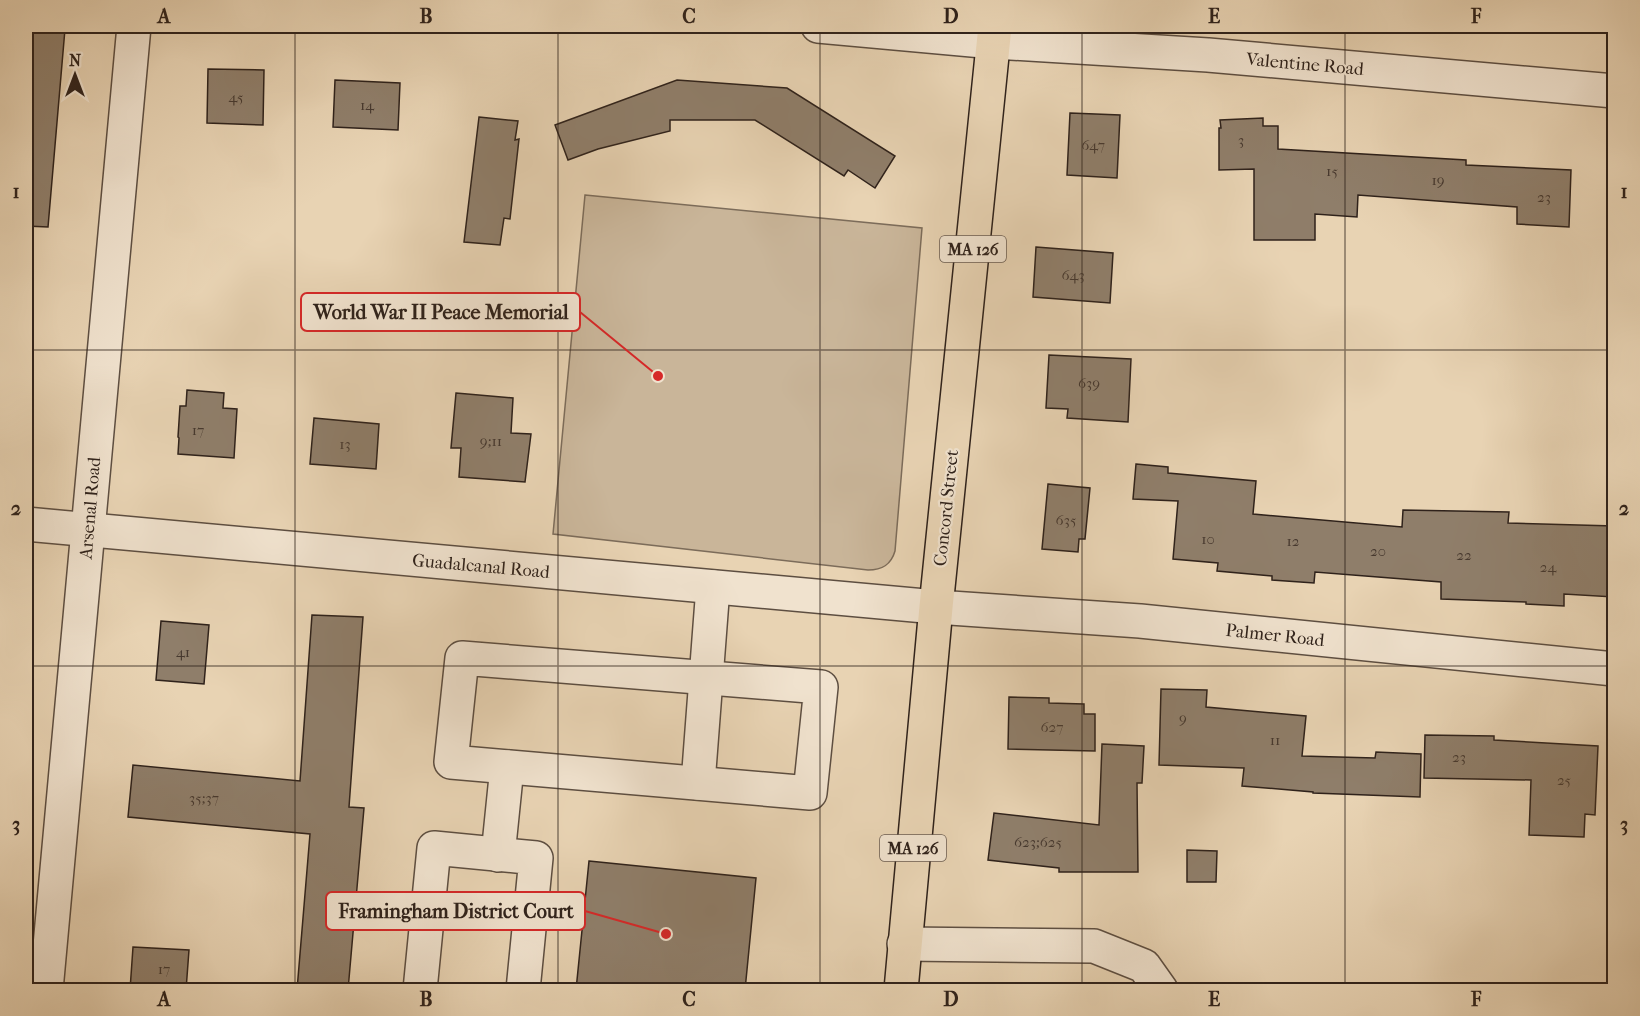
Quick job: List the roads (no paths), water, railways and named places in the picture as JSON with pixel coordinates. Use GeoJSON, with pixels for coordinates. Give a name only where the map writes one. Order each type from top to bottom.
{"type":"FeatureCollection","features":[{"type":"Feature","properties":{"kind":"main road","name":"Concord Street"},"geometry":{"type":"LineString","coordinates":[[901,990],[936,607],[995,34]]}},
{"type":"Feature","properties":{"kind":"street","name":"Arsenal Road"},"geometry":{"type":"LineString","coordinates":[[46,990],[134,26]]}},
{"type":"Feature","properties":{"kind":"street","name":"Valentine Road"},"geometry":{"type":"LineString","coordinates":[[818,26],[995,34],[1614,91]]}},
{"type":"Feature","properties":{"kind":"street","name":"Guadalcanal Road"},"geometry":{"type":"LineString","coordinates":[[26,525],[936,607]]}},
{"type":"Feature","properties":{"kind":"street"},"geometry":{"type":"LineString","coordinates":[[698,783],[713,587]]}},
{"type":"Feature","properties":{"kind":"street","name":"Palmer Road"},"geometry":{"type":"LineString","coordinates":[[936,607],[1140,621],[1614,669]]}},
{"type":"Feature","properties":{"kind":"street"},"geometry":{"type":"LineString","coordinates":[[462,658],[706,677],[821,687],[810,793],[451,762],[462,658]]}},
{"type":"Feature","properties":{"kind":"street"},"geometry":{"type":"LineString","coordinates":[[498,855],[507,767]]}},
{"type":"Feature","properties":{"kind":"street"},"geometry":{"type":"LineString","coordinates":[[420,990],[434,848],[536,858],[523,990]]}},
{"type":"Feature","properties":{"kind":"street"},"geometry":{"type":"LineString","coordinates":[[904,944],[1094,946],[1144,966],[1161,990]]}},
{"type":"Feature","properties":{"kind":"place","name":"World War II Peace Memorial"},"geometry":{"type":"Point","coordinates":[658,376]}},
{"type":"Feature","properties":{"kind":"place","name":"Framingham District Court"},"geometry":{"type":"Point","coordinates":[666,934]}}]}
